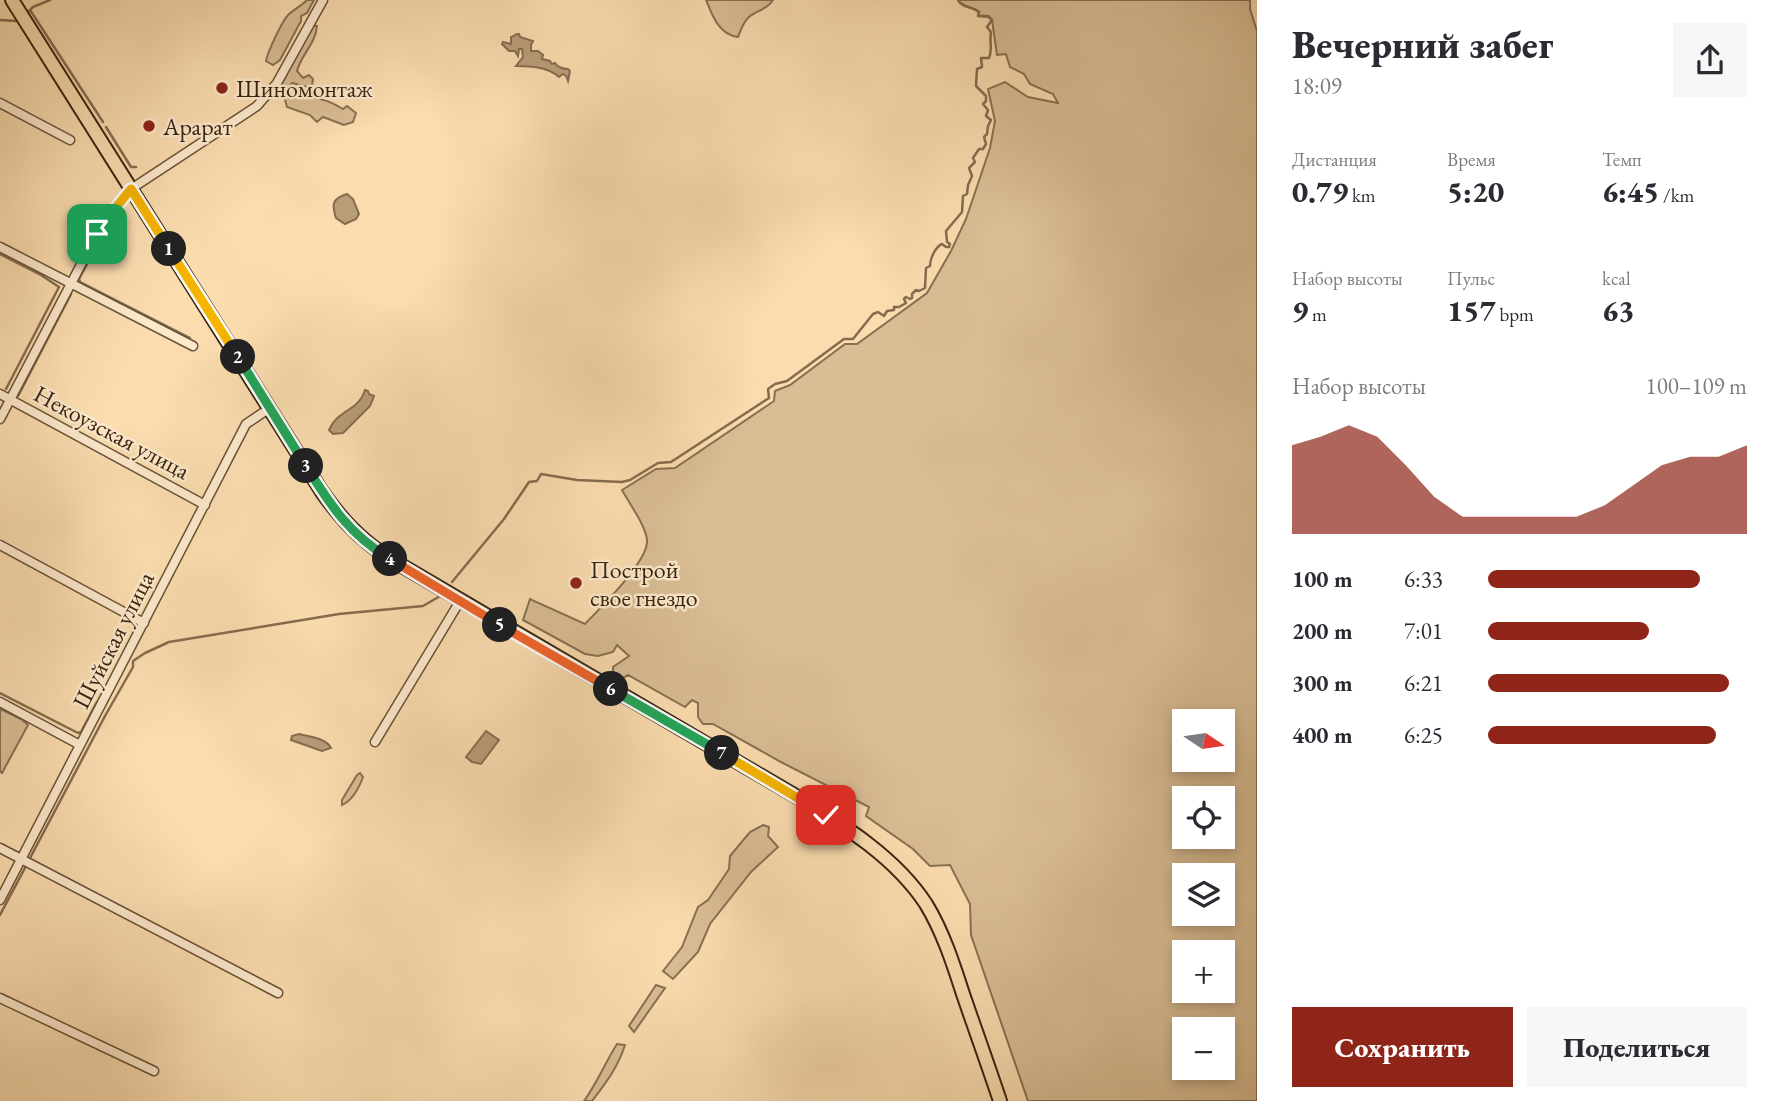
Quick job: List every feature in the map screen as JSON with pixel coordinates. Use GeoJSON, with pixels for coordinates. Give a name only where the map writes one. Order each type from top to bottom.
{"type":"FeatureCollection","features":[{"type":"Feature","properties":{"kind":"main road"},"geometry":{"type":"LineString","coordinates":[[12,0],[338,514],[358,536],[387,557],[826,815],[874,849],[920,896],[937,923],[1000,1101]]}},
{"type":"Feature","properties":{"kind":"street"},"geometry":{"type":"LineString","coordinates":[[0,419],[103,225],[131,189],[257,106],[277,83],[323,0]]}},
{"type":"Feature","properties":{"kind":"street"},"geometry":{"type":"LineString","coordinates":[[0,103],[70,140]]}},
{"type":"Feature","properties":{"kind":"street"},"geometry":{"type":"LineString","coordinates":[[0,247],[193,346]]}},
{"type":"Feature","properties":{"kind":"street","name":"Некоузская улица"},"geometry":{"type":"LineString","coordinates":[[0,394],[205,505]]}},
{"type":"Feature","properties":{"kind":"street","name":"Шуйская улица"},"geometry":{"type":"LineString","coordinates":[[0,900],[26,861],[80,745],[246,424],[270,408]]}},
{"type":"Feature","properties":{"kind":"street"},"geometry":{"type":"LineString","coordinates":[[0,545],[144,623]]}},
{"type":"Feature","properties":{"kind":"street"},"geometry":{"type":"LineString","coordinates":[[375,742],[460,601]]}},
{"type":"Feature","properties":{"kind":"street"},"geometry":{"type":"LineString","coordinates":[[0,702],[80,745]]}},
{"type":"Feature","properties":{"kind":"street"},"geometry":{"type":"LineString","coordinates":[[0,848],[278,993]]}},
{"type":"Feature","properties":{"kind":"street"},"geometry":{"type":"LineString","coordinates":[[0,998],[153,1071]]}},
{"type":"Feature","properties":{"kind":"shaded area"},"geometry":{"type":"Polygon","coordinates":[[[307,0],[314,0],[307,13],[301,16],[301,21],[280,60],[273,65],[266,61],[286,18],[307,0]]]}},
{"type":"Feature","properties":{"kind":"shaded area"},"geometry":{"type":"Polygon","coordinates":[[[706,0],[773,0],[747,19],[738,37],[721,28],[706,0]]]}},
{"type":"Feature","properties":{"kind":"shaded area"},"geometry":{"type":"Polygon","coordinates":[[[958,0],[1250,0],[1257,31],[1257,1101],[1028,1101],[971,935],[970,904],[950,865],[930,866],[913,849],[866,816],[869,807],[713,724],[703,724],[698,717],[698,703],[692,700],[685,707],[628,675],[623,678],[613,672],[613,667],[629,656],[617,645],[613,652],[598,656],[585,654],[523,620],[530,599],[585,624],[632,572],[646,549],[644,528],[622,490],[656,469],[675,468],[774,401],[775,391],[790,385],[845,344],[857,344],[927,293],[966,219],[990,148],[995,121],[988,89],[1005,82],[1028,97],[1058,103],[1053,94],[1030,84],[1024,74],[1010,67],[1006,54],[997,55],[992,20],[978,16],[979,12],[958,0]]]}},
{"type":"Feature","properties":{"kind":"shaded area"},"geometry":{"type":"Polygon","coordinates":[[[312,26],[317,26],[316,32],[297,71],[303,78],[309,75],[313,79],[312,85],[307,87],[292,83],[289,88],[291,95],[322,99],[343,109],[347,106],[356,113],[353,122],[344,125],[323,117],[317,122],[310,115],[287,107],[281,85],[312,26]]]}},
{"type":"Feature","properties":{"kind":"shaded area"},"geometry":{"type":"Polygon","coordinates":[[[517,34],[533,41],[531,51],[538,51],[543,55],[542,59],[568,69],[568,81],[563,74],[559,77],[545,69],[516,66],[523,57],[522,49],[519,49],[518,56],[515,51],[509,51],[502,44],[511,44],[511,37],[517,34]]]}},
{"type":"Feature","properties":{"kind":"shaded area"},"geometry":{"type":"Polygon","coordinates":[[[347,194],[353,199],[359,214],[356,219],[345,224],[336,218],[334,206],[335,200],[347,194]]]}},
{"type":"Feature","properties":{"kind":"shaded area"},"geometry":{"type":"Polygon","coordinates":[[[365,390],[374,396],[370,406],[343,433],[333,434],[329,430],[333,423],[358,403],[365,390]]]}},
{"type":"Feature","properties":{"kind":"shaded area"},"geometry":{"type":"Polygon","coordinates":[[[0,709],[28,725],[2,773],[0,771],[0,709]]]}},
{"type":"Feature","properties":{"kind":"shaded area"},"geometry":{"type":"Polygon","coordinates":[[[486,731],[499,740],[481,764],[472,762],[466,757],[486,731]]]}},
{"type":"Feature","properties":{"kind":"shaded area"},"geometry":{"type":"Polygon","coordinates":[[[299,734],[322,740],[331,748],[322,751],[291,740],[292,736],[299,734]]]}},
{"type":"Feature","properties":{"kind":"shaded area"},"geometry":{"type":"Polygon","coordinates":[[[360,773],[363,777],[357,789],[342,805],[342,800],[360,773]]]}},
{"type":"Feature","properties":{"kind":"shaded area"},"geometry":{"type":"Polygon","coordinates":[[[763,825],[769,827],[768,836],[778,847],[751,872],[710,924],[698,952],[673,979],[663,971],[682,947],[698,907],[708,900],[729,869],[730,856],[750,832],[763,825]]]}},
{"type":"Feature","properties":{"kind":"shaded area"},"geometry":{"type":"Polygon","coordinates":[[[656,985],[665,988],[634,1032],[629,1026],[656,985]]]}},
{"type":"Feature","properties":{"kind":"shaded area"},"geometry":{"type":"Polygon","coordinates":[[[617,1044],[625,1045],[615,1068],[592,1101],[584,1101],[593,1087],[617,1044]]]}},
{"type":"Feature","properties":{"kind":"waterway"},"geometry":{"type":"LineString","coordinates":[[29,11],[50,0]]}},
{"type":"Feature","properties":{"kind":"waterway"},"geometry":{"type":"LineString","coordinates":[[452,582],[504,519],[529,482],[537,481],[541,474],[577,480],[622,482],[658,463],[671,462],[769,398],[768,389],[775,384],[787,381],[844,339],[853,339],[873,314],[878,312],[884,316],[887,311],[906,303],[904,299],[912,298],[916,290],[925,288],[926,268],[930,266],[935,250],[942,244],[949,247],[946,231],[962,212],[963,196],[967,194],[972,176],[969,168],[975,162],[973,158],[979,149],[983,149],[986,144],[984,137],[991,120],[986,116],[988,110],[983,104],[986,96],[976,86],[977,69],[982,67],[981,58],[989,58],[990,55],[991,32],[987,27],[992,20],[988,16],[978,16],[979,12],[958,0]]}},
{"type":"Feature","properties":{"kind":"waterway"},"geometry":{"type":"LineString","coordinates":[[30,10],[103,122]]}},
{"type":"Feature","properties":{"kind":"waterway"},"geometry":{"type":"LineString","coordinates":[[0,20],[16,21]]}},
{"type":"Feature","properties":{"kind":"waterway"},"geometry":{"type":"LineString","coordinates":[[106,127],[131,167],[136,167]]}},
{"type":"Feature","properties":{"kind":"waterway"},"geometry":{"type":"LineString","coordinates":[[108,224],[79,279],[80,282],[190,338]]}},
{"type":"Feature","properties":{"kind":"waterway"},"geometry":{"type":"LineString","coordinates":[[0,254],[59,287],[6,389]]}},
{"type":"Feature","properties":{"kind":"waterway"},"geometry":{"type":"LineString","coordinates":[[18,396],[71,294]]}},
{"type":"Feature","properties":{"kind":"waterway"},"geometry":{"type":"LineString","coordinates":[[29,860],[133,667],[133,661],[145,653],[169,642],[339,614],[423,606],[442,595]]}},
{"type":"Feature","properties":{"kind":"waterway"},"geometry":{"type":"LineString","coordinates":[[0,693],[78,733],[97,702]]}},
{"type":"Feature","properties":{"kind":"waterway"},"geometry":{"type":"LineString","coordinates":[[0,915],[26,866]]}},
{"type":"Feature","properties":{"kind":"place","name":"Шиномонтаж"},"geometry":{"type":"Point","coordinates":[222,88]}},
{"type":"Feature","properties":{"kind":"place","name":"Арарат"},"geometry":{"type":"Point","coordinates":[149,126]}},
{"type":"Feature","properties":{"kind":"place","name":"Построй свое гнездо"},"geometry":{"type":"Point","coordinates":[576,583]}},
{"type":"Feature","properties":{"kind":"route"},"geometry":{"type":"LineString","coordinates":[[97,234],[131,189],[323,492],[348,527],[369,546],[826,815]]}}]}
